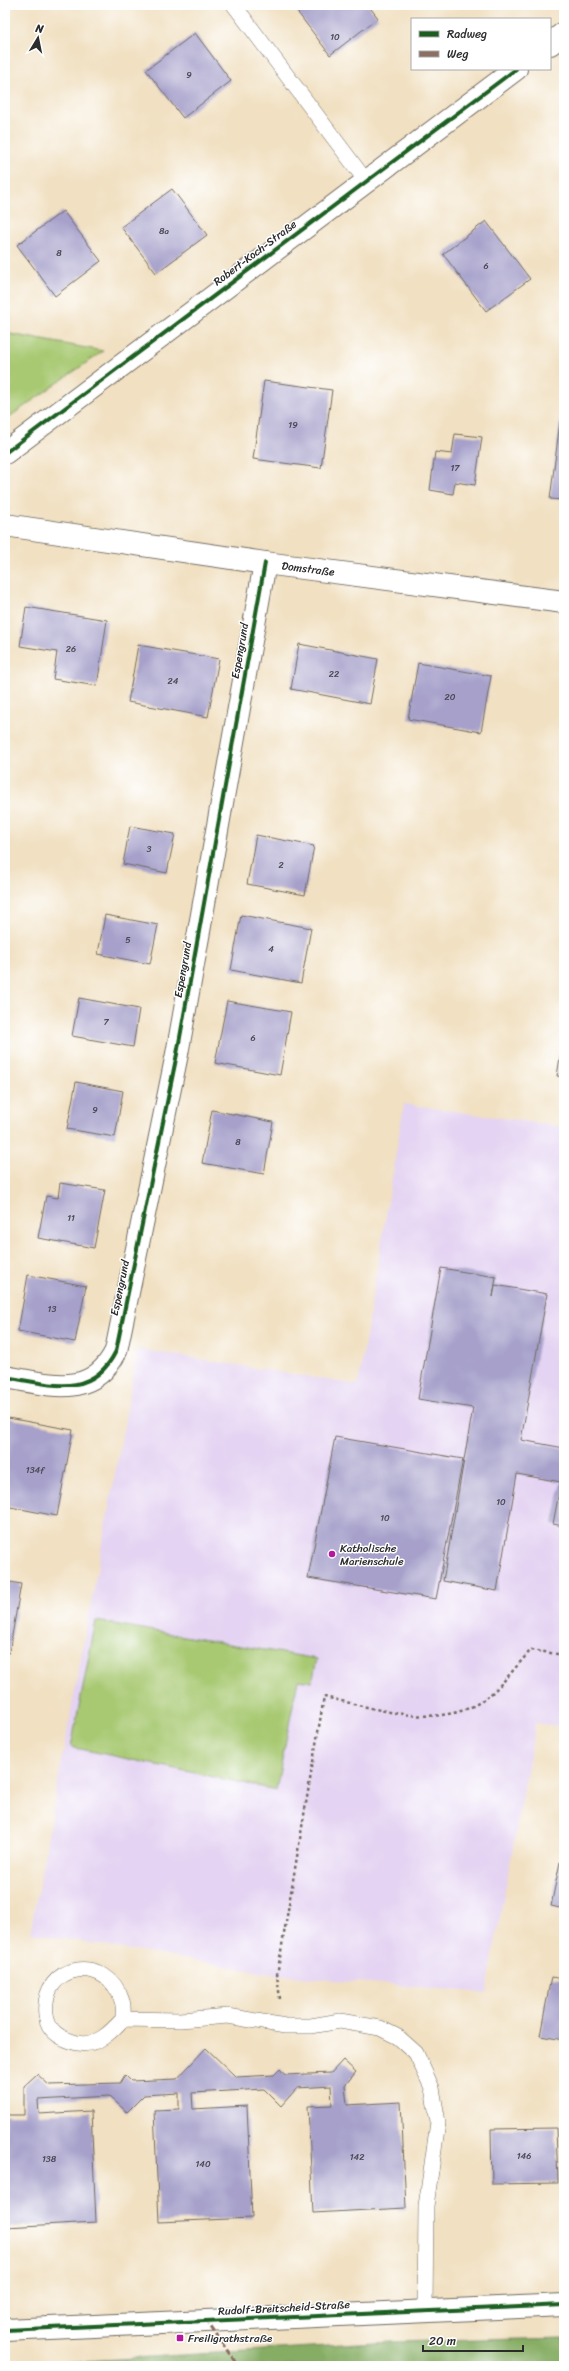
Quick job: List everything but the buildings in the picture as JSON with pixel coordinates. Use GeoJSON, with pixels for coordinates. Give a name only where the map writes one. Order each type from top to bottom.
{"type":"FeatureCollection","features":[{"type":"Feature","properties":{"kind":"street"},"geometry":{"type":"LineString","coordinates":[[551,43],[564,33]]}},
{"type":"Feature","properties":{"kind":"street","name":"Robert-Koch-Straße"},"geometry":{"type":"LineString","coordinates":[[5,453],[366,180],[515,70]]}},
{"type":"Feature","properties":{"kind":"street","name":"Domstraße"},"geometry":{"type":"LineString","coordinates":[[5,525],[265,563],[564,602]]}},
{"type":"Feature","properties":{"kind":"street","name":"Espengrund"},"geometry":{"type":"LineString","coordinates":[[5,1377],[55,1384],[79,1385],[100,1374],[110,1363],[116,1351],[174,1070],[265,563]]}},
{"type":"Feature","properties":{"kind":"street","name":"Rudolf-Breitscheid-Straße"},"geometry":{"type":"LineString","coordinates":[[5,2330],[564,2305]]}},
{"type":"Feature","properties":{"kind":"lane"},"geometry":{"type":"LineString","coordinates":[[234,5],[366,180]]}},
{"type":"Feature","properties":{"kind":"lane"},"geometry":{"type":"LineString","coordinates":[[123,2019],[123,2002],[114,1984],[98,1971],[74,1970],[58,1977],[48,1990],[45,2007],[48,2025],[62,2039],[81,2044],[106,2038],[123,2019],[180,2020],[228,2016],[285,2026],[311,2026],[340,2021],[380,2028],[398,2037],[416,2053],[432,2088],[438,2122],[426,2206],[426,2310]]}},
{"type":"Feature","properties":{"kind":"path"},"geometry":{"type":"LineString","coordinates":[[285,2026],[277,1975],[324,1698],[420,1717],[463,1712],[491,1694],[531,1650],[564,1655]]}},
{"type":"Feature","properties":{"kind":"shaded area","name":"Katholische Marienschule"},"geometry":{"type":"Polygon","coordinates":[[[404,1104],[564,1127],[564,1727],[536,1723],[486,1993],[277,1975],[30,1933],[138,1349],[358,1385],[404,1104]]]}},
{"type":"Feature","properties":{"kind":"green space"},"geometry":{"type":"Polygon","coordinates":[[[5,333],[103,351],[5,420],[5,333]]]}},
{"type":"Feature","properties":{"kind":"green space"},"geometry":{"type":"Polygon","coordinates":[[[96,1621],[317,1659],[312,1682],[298,1680],[276,1790],[71,1747],[96,1621]]]}},
{"type":"Feature","properties":{"kind":"green space"},"geometry":{"type":"Polygon","coordinates":[[[564,2338],[564,2366],[5,2366],[391,2342],[564,2338]]]}},
{"type":"Feature","properties":{"kind":"marked path"},"geometry":{"type":"LineString","coordinates":[[206,2320],[238,2366]]}},
{"type":"Feature","properties":{"kind":"cycle path"},"geometry":{"type":"LineString","coordinates":[[5,453],[515,70]]}},
{"type":"Feature","properties":{"kind":"cycle path"},"geometry":{"type":"LineString","coordinates":[[5,1377],[53,1385],[82,1383],[95,1377],[106,1366],[116,1351],[177,1054],[265,563]]}},
{"type":"Feature","properties":{"kind":"cycle path"},"geometry":{"type":"LineString","coordinates":[[5,2330],[564,2305]]}},
{"type":"Feature","properties":{"kind":"place","name":"Katholische Marienschule"},"geometry":{"type":"Point","coordinates":[332,1554]}},
{"type":"Feature","properties":{"kind":"place","name":"Freiligrathstraße"},"geometry":{"type":"Point","coordinates":[180,2338]}}]}
